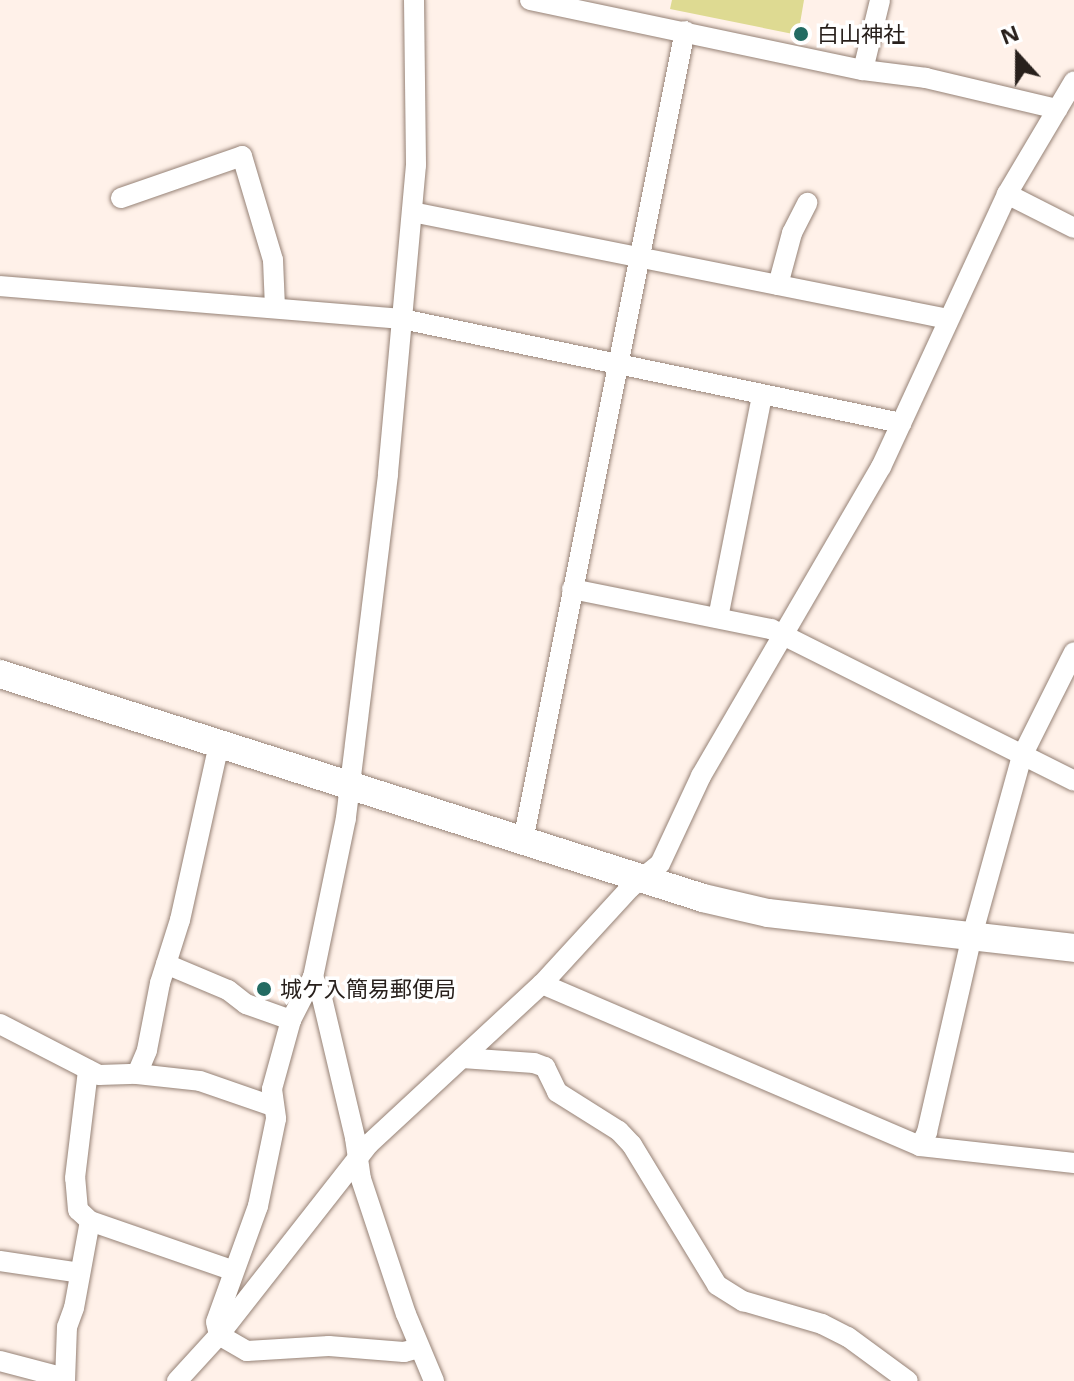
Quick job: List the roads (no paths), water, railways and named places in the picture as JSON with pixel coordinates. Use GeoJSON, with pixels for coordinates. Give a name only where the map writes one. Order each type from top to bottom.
{"type":"FeatureCollection","features":[{"type":"Feature","properties":{"kind":"street"},"geometry":{"type":"LineString","coordinates":[[414,0],[416,165],[388,475],[349,786],[334,882],[313,977],[291,1020],[272,1089],[276,1119],[258,1206],[216,1322],[219,1335],[247,1351],[329,1346],[404,1352],[419,1348]]}},
{"type":"Feature","properties":{"kind":"street"},"geometry":{"type":"LineString","coordinates":[[530,0],[631,9],[685,31],[863,70],[926,78],[1057,109]]}},
{"type":"Feature","properties":{"kind":"street"},"geometry":{"type":"LineString","coordinates":[[863,70],[880,0]]}},
{"type":"Feature","properties":{"kind":"street"},"geometry":{"type":"LineString","coordinates":[[523,841],[685,31]]}},
{"type":"Feature","properties":{"kind":"street"},"geometry":{"type":"LineString","coordinates":[[177,1381],[219,1335],[358,1159],[542,984],[641,879],[660,864],[701,776],[881,467],[1007,194],[1074,81]]}},
{"type":"Feature","properties":{"kind":"street"},"geometry":{"type":"LineString","coordinates":[[121,198],[242,156],[273,260],[275,307]]}},
{"type":"Feature","properties":{"kind":"street"},"geometry":{"type":"LineString","coordinates":[[1007,194],[1074,228]]}},
{"type":"Feature","properties":{"kind":"street"},"geometry":{"type":"LineString","coordinates":[[778,285],[792,233],[807,203]]}},
{"type":"Feature","properties":{"kind":"street"},"geometry":{"type":"LineString","coordinates":[[412,212],[640,260],[948,319]]}},
{"type":"Feature","properties":{"kind":"street"},"geometry":{"type":"LineString","coordinates":[[0,286],[402,319],[901,423]]}},
{"type":"Feature","properties":{"kind":"street"},"geometry":{"type":"LineString","coordinates":[[718,618],[762,395]]}},
{"type":"Feature","properties":{"kind":"street"},"geometry":{"type":"LineString","coordinates":[[572,589],[771,629],[1074,781]]}},
{"type":"Feature","properties":{"kind":"street"},"geometry":{"type":"LineString","coordinates":[[920,1146],[927,1132],[972,936],[1022,756],[1074,652]]}},
{"type":"Feature","properties":{"kind":"street"},"geometry":{"type":"LineString","coordinates":[[0,674],[641,879],[768,913],[1074,948]]}},
{"type":"Feature","properties":{"kind":"street"},"geometry":{"type":"LineString","coordinates":[[137,1074],[151,1034],[166,964],[180,920],[219,744]]}},
{"type":"Feature","properties":{"kind":"street"},"geometry":{"type":"LineString","coordinates":[[166,964],[228,990],[246,1004],[291,1020]]}},
{"type":"Feature","properties":{"kind":"street"},"geometry":{"type":"LineString","coordinates":[[313,977],[322,998],[361,1179],[419,1348],[434,1381]]}},
{"type":"Feature","properties":{"kind":"street"},"geometry":{"type":"LineString","coordinates":[[542,984],[920,1146],[1074,1163]]}},
{"type":"Feature","properties":{"kind":"street"},"geometry":{"type":"LineString","coordinates":[[0,1024],[99,1075],[137,1074],[200,1081],[272,1106]]}},
{"type":"Feature","properties":{"kind":"street"},"geometry":{"type":"LineString","coordinates":[[462,1058],[534,1063],[545,1067],[557,1092],[608,1123],[632,1145],[717,1285],[743,1301],[776,1308],[835,1330],[908,1381]]}},
{"type":"Feature","properties":{"kind":"street"},"geometry":{"type":"LineString","coordinates":[[88,1070],[75,1178],[78,1210],[90,1221],[234,1271]]}},
{"type":"Feature","properties":{"kind":"street"},"geometry":{"type":"LineString","coordinates":[[0,1361],[65,1379],[67,1327],[90,1221]]}},
{"type":"Feature","properties":{"kind":"street"},"geometry":{"type":"LineString","coordinates":[[0,1261],[80,1273]]}},
{"type":"Feature","properties":{"kind":"place","name":"白山神社"},"geometry":{"type":"Point","coordinates":[801,34]}},
{"type":"Feature","properties":{"kind":"place","name":"城ケ入簡易郵便局"},"geometry":{"type":"Point","coordinates":[264,989]}}]}
